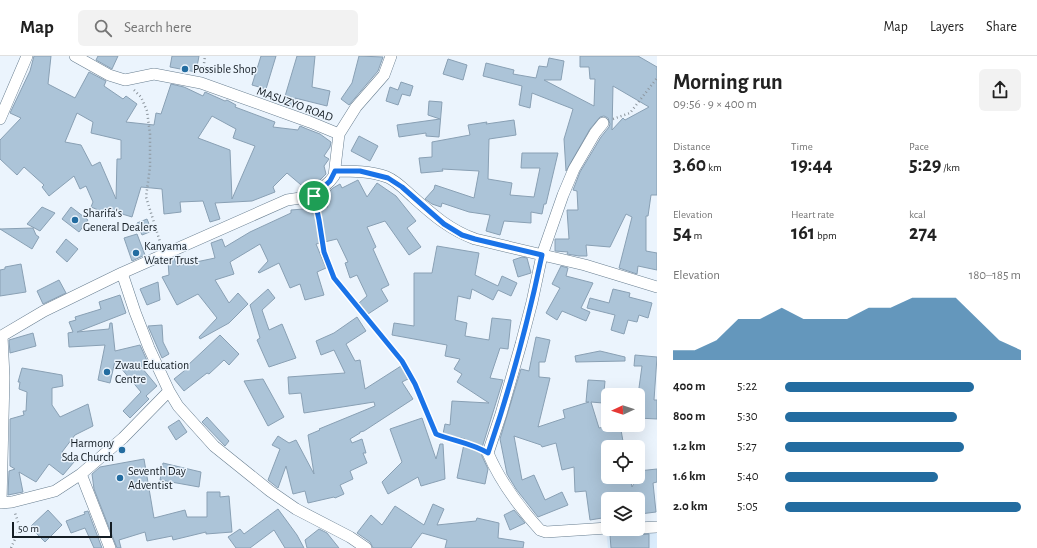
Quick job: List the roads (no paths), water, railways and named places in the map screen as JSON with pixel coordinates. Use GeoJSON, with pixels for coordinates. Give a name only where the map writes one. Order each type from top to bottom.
{"type":"FeatureCollection","features":[{"type":"Feature","properties":{"kind":"street"},"geometry":{"type":"LineString","coordinates":[[0,119],[27,56]]}},
{"type":"Feature","properties":{"kind":"street","name":"MASUZYO ROAD"},"geometry":{"type":"LineString","coordinates":[[75,56],[109,75],[125,80],[154,74],[201,83],[339,134],[356,107],[384,74],[391,56]]}},
{"type":"Feature","properties":{"kind":"street"},"geometry":{"type":"LineString","coordinates":[[601,528],[546,532],[540,530],[503,482],[495,470],[488,453],[519,351],[532,302],[542,255],[563,195],[574,169],[595,133],[603,123]]}},
{"type":"Feature","properties":{"kind":"street"},"geometry":{"type":"LineString","coordinates":[[169,392],[123,438],[81,474],[55,491],[12,502],[1,503],[4,377],[1,336],[44,311],[122,273],[287,200],[314,196],[330,181],[335,171],[339,134]]}},
{"type":"Feature","properties":{"kind":"street"},"geometry":{"type":"LineString","coordinates":[[335,171],[360,171],[388,178],[402,187],[444,224],[462,235],[586,265],[657,286]]}},
{"type":"Feature","properties":{"kind":"street"},"geometry":{"type":"LineString","coordinates":[[122,273],[135,312],[150,348],[169,392],[178,406],[214,446],[242,470],[296,509],[350,537],[366,548]]}},
{"type":"Feature","properties":{"kind":"street"},"geometry":{"type":"LineString","coordinates":[[81,474],[110,548]]}},
{"type":"Feature","properties":{"kind":"street"},"geometry":{"type":"LineString","coordinates":[[645,528],[657,527]]}},
{"type":"Feature","properties":{"kind":"place","name":"Possible Shop"},"geometry":{"type":"Point","coordinates":[185,69]}},
{"type":"Feature","properties":{"kind":"place","name":"Sharifa's General Dealers"},"geometry":{"type":"Point","coordinates":[75,220]}},
{"type":"Feature","properties":{"kind":"place","name":"Kanyama Water Trust"},"geometry":{"type":"Point","coordinates":[136,253]}},
{"type":"Feature","properties":{"kind":"place","name":"Zwau Education Centre"},"geometry":{"type":"Point","coordinates":[107,372]}},
{"type":"Feature","properties":{"kind":"place","name":"Harmony Sda Church"},"geometry":{"type":"Point","coordinates":[122,450]}},
{"type":"Feature","properties":{"kind":"place","name":"Seventh Day Adventist"},"geometry":{"type":"Point","coordinates":[120,478]}}]}
